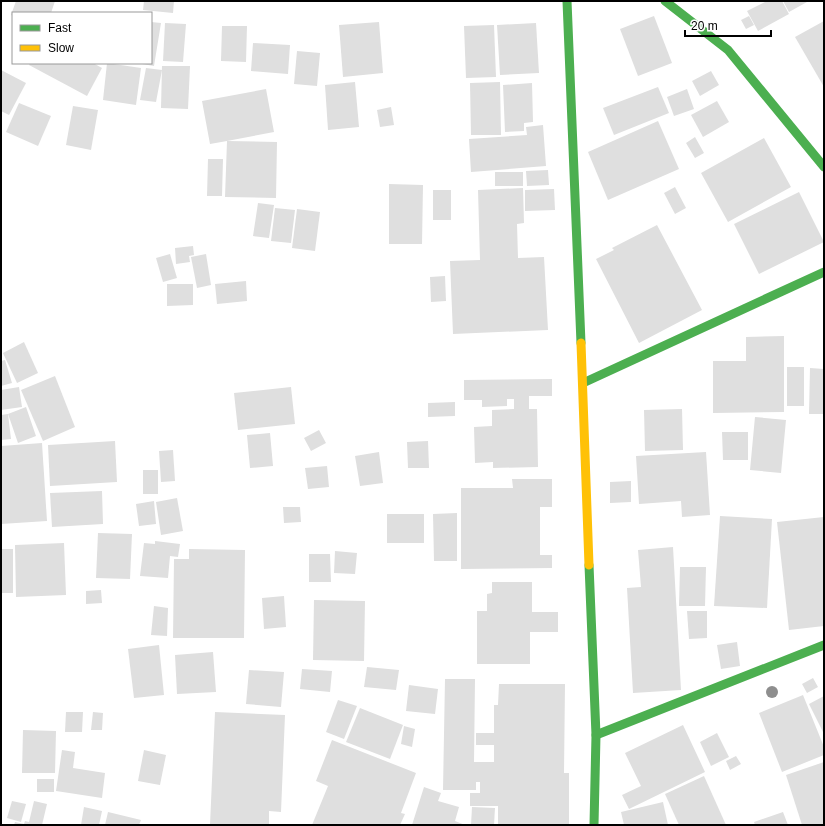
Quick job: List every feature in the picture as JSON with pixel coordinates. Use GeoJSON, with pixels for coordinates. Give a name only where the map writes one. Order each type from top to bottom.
{"type":"FeatureCollection","features":[{"type":"Feature","properties":{"kind":"street"},"geometry":{"type":"LineString","coordinates":[[567,1],[596,735],[594,825]]}},
{"type":"Feature","properties":{"kind":"street"},"geometry":{"type":"LineString","coordinates":[[665,1],[728,50],[824,167]]}},
{"type":"Feature","properties":{"kind":"street"},"geometry":{"type":"LineString","coordinates":[[583,383],[824,272]]}},
{"type":"Feature","properties":{"kind":"street"},"geometry":{"type":"LineString","coordinates":[[596,735],[824,645]]}},
{"type":"Feature","properties":{"kind":"building"},"geometry":{"type":"Polygon","coordinates":[[[16,1],[55,1],[51,12],[12,12],[16,1]]]}},
{"type":"Feature","properties":{"kind":"building"},"geometry":{"type":"Polygon","coordinates":[[[144,1],[174,1],[173,13],[143,10],[144,1]]]}},
{"type":"Feature","properties":{"kind":"building"},"geometry":{"type":"Polygon","coordinates":[[[767,1],[782,1],[789,14],[758,31],[747,11],[767,1]]]}},
{"type":"Feature","properties":{"kind":"building"},"geometry":{"type":"Polygon","coordinates":[[[783,1],[806,1],[807,2],[789,12],[783,1]]]}},
{"type":"Feature","properties":{"kind":"building"},"geometry":{"type":"Polygon","coordinates":[[[654,16],[672,63],[638,76],[620,29],[654,16]]]}},
{"type":"Feature","properties":{"kind":"building"},"geometry":{"type":"Polygon","coordinates":[[[749,16],[754,25],[746,29],[741,20],[749,16]]]}},
{"type":"Feature","properties":{"kind":"building"},"geometry":{"type":"Polygon","coordinates":[[[824,21],[824,87],[795,37],[824,21]]]}},
{"type":"Feature","properties":{"kind":"building"},"geometry":{"type":"Polygon","coordinates":[[[152,22],[161,23],[154,66],[142,64],[152,64],[152,22]]]}},
{"type":"Feature","properties":{"kind":"building"},"geometry":{"type":"Polygon","coordinates":[[[379,22],[383,73],[343,77],[339,25],[379,22]]]}},
{"type":"Feature","properties":{"kind":"building"},"geometry":{"type":"Polygon","coordinates":[[[165,23],[186,24],[183,62],[163,61],[165,23]]]}},
{"type":"Feature","properties":{"kind":"building"},"geometry":{"type":"Polygon","coordinates":[[[536,23],[539,73],[500,75],[497,25],[536,23]]]}},
{"type":"Feature","properties":{"kind":"building"},"geometry":{"type":"Polygon","coordinates":[[[494,25],[496,77],[466,78],[464,26],[494,25]]]}},
{"type":"Feature","properties":{"kind":"building"},"geometry":{"type":"Polygon","coordinates":[[[222,26],[247,26],[246,62],[221,61],[222,26]]]}},
{"type":"Feature","properties":{"kind":"building"},"geometry":{"type":"Polygon","coordinates":[[[253,43],[290,45],[288,74],[251,71],[253,43]]]}},
{"type":"Feature","properties":{"kind":"building"},"geometry":{"type":"Polygon","coordinates":[[[297,51],[320,53],[317,86],[294,84],[297,51]]]}},
{"type":"Feature","properties":{"kind":"building"},"geometry":{"type":"Polygon","coordinates":[[[95,64],[102,68],[87,96],[29,65],[95,64]]]}},
{"type":"Feature","properties":{"kind":"building"},"geometry":{"type":"Polygon","coordinates":[[[107,64],[141,68],[136,105],[103,100],[107,64]]]}},
{"type":"Feature","properties":{"kind":"building"},"geometry":{"type":"Polygon","coordinates":[[[162,66],[190,66],[188,109],[161,108],[162,66]]]}},
{"type":"Feature","properties":{"kind":"building"},"geometry":{"type":"Polygon","coordinates":[[[146,68],[162,70],[156,102],[140,100],[146,68]]]}},
{"type":"Feature","properties":{"kind":"building"},"geometry":{"type":"Polygon","coordinates":[[[1,70],[26,83],[9,115],[1,111],[1,70]]]}},
{"type":"Feature","properties":{"kind":"building"},"geometry":{"type":"Polygon","coordinates":[[[711,71],[719,85],[700,96],[692,81],[711,71]]]}},
{"type":"Feature","properties":{"kind":"building"},"geometry":{"type":"Polygon","coordinates":[[[355,82],[359,127],[328,130],[325,85],[355,82]]]}},
{"type":"Feature","properties":{"kind":"building"},"geometry":{"type":"Polygon","coordinates":[[[500,82],[501,135],[471,135],[470,83],[500,82]]]}},
{"type":"Feature","properties":{"kind":"building"},"geometry":{"type":"Polygon","coordinates":[[[532,83],[533,122],[524,123],[524,131],[505,132],[503,85],[532,83]]]}},
{"type":"Feature","properties":{"kind":"building"},"geometry":{"type":"Polygon","coordinates":[[[658,87],[669,113],[614,135],[603,108],[658,87]]]}},
{"type":"Feature","properties":{"kind":"building"},"geometry":{"type":"Polygon","coordinates":[[[266,89],[274,132],[210,144],[202,101],[266,89]]]}},
{"type":"Feature","properties":{"kind":"building"},"geometry":{"type":"Polygon","coordinates":[[[687,89],[694,109],[674,116],[667,97],[687,89]]]}},
{"type":"Feature","properties":{"kind":"building"},"geometry":{"type":"Polygon","coordinates":[[[717,101],[729,122],[703,137],[691,115],[717,101]]]}},
{"type":"Feature","properties":{"kind":"building"},"geometry":{"type":"Polygon","coordinates":[[[19,103],[51,116],[38,146],[6,132],[19,103]]]}},
{"type":"Feature","properties":{"kind":"building"},"geometry":{"type":"Polygon","coordinates":[[[73,106],[98,110],[91,150],[66,145],[73,106]]]}},
{"type":"Feature","properties":{"kind":"building"},"geometry":{"type":"Polygon","coordinates":[[[391,107],[394,125],[380,127],[377,110],[391,107]]]}},
{"type":"Feature","properties":{"kind":"building"},"geometry":{"type":"Polygon","coordinates":[[[658,121],[679,169],[608,200],[588,152],[658,121]]]}},
{"type":"Feature","properties":{"kind":"building"},"geometry":{"type":"Polygon","coordinates":[[[543,125],[546,166],[471,172],[469,139],[527,135],[526,127],[543,125]]]}},
{"type":"Feature","properties":{"kind":"building"},"geometry":{"type":"Polygon","coordinates":[[[695,137],[704,153],[695,158],[686,143],[695,137]]]}},
{"type":"Feature","properties":{"kind":"building"},"geometry":{"type":"Polygon","coordinates":[[[764,138],[791,187],[728,222],[701,173],[764,138]]]}},
{"type":"Feature","properties":{"kind":"building"},"geometry":{"type":"Polygon","coordinates":[[[227,141],[277,142],[276,198],[225,197],[227,141]]]}},
{"type":"Feature","properties":{"kind":"building"},"geometry":{"type":"Polygon","coordinates":[[[208,159],[223,159],[222,196],[207,196],[208,159]]]}},
{"type":"Feature","properties":{"kind":"building"},"geometry":{"type":"Polygon","coordinates":[[[548,170],[549,185],[527,186],[526,171],[548,170]]]}},
{"type":"Feature","properties":{"kind":"building"},"geometry":{"type":"Polygon","coordinates":[[[495,172],[523,172],[523,186],[495,186],[495,172]]]}},
{"type":"Feature","properties":{"kind":"building"},"geometry":{"type":"Polygon","coordinates":[[[389,184],[423,185],[422,244],[389,244],[389,184]]]}},
{"type":"Feature","properties":{"kind":"building"},"geometry":{"type":"Polygon","coordinates":[[[675,187],[686,208],[675,214],[664,193],[675,187]]]}},
{"type":"Feature","properties":{"kind":"building"},"geometry":{"type":"Polygon","coordinates":[[[523,188],[524,223],[517,224],[518,258],[544,257],[548,330],[453,334],[450,261],[480,260],[478,190],[523,188]]]}},
{"type":"Feature","properties":{"kind":"building"},"geometry":{"type":"Polygon","coordinates":[[[554,189],[555,210],[525,211],[525,190],[554,189]]]}},
{"type":"Feature","properties":{"kind":"building"},"geometry":{"type":"Polygon","coordinates":[[[433,190],[451,190],[451,220],[433,220],[433,190]]]}},
{"type":"Feature","properties":{"kind":"building"},"geometry":{"type":"Polygon","coordinates":[[[799,192],[824,242],[759,274],[734,224],[799,192]]]}},
{"type":"Feature","properties":{"kind":"building"},"geometry":{"type":"Polygon","coordinates":[[[258,203],[274,205],[269,238],[253,236],[258,203]]]}},
{"type":"Feature","properties":{"kind":"building"},"geometry":{"type":"Polygon","coordinates":[[[275,208],[295,210],[291,243],[271,241],[275,208]]]}},
{"type":"Feature","properties":{"kind":"building"},"geometry":{"type":"Polygon","coordinates":[[[297,209],[320,212],[315,251],[292,248],[297,209]]]}},
{"type":"Feature","properties":{"kind":"building"},"geometry":{"type":"Polygon","coordinates":[[[657,225],[702,310],[639,343],[596,259],[614,250],[612,248],[657,225]]]}},
{"type":"Feature","properties":{"kind":"building"},"geometry":{"type":"Polygon","coordinates":[[[193,246],[194,255],[189,256],[190,262],[176,264],[175,248],[193,246]]]}},
{"type":"Feature","properties":{"kind":"building"},"geometry":{"type":"Polygon","coordinates":[[[170,254],[177,278],[163,282],[156,258],[170,254]]]}},
{"type":"Feature","properties":{"kind":"building"},"geometry":{"type":"Polygon","coordinates":[[[206,254],[211,285],[197,288],[191,257],[206,254]]]}},
{"type":"Feature","properties":{"kind":"building"},"geometry":{"type":"Polygon","coordinates":[[[445,276],[446,301],[431,302],[430,277],[445,276]]]}},
{"type":"Feature","properties":{"kind":"building"},"geometry":{"type":"Polygon","coordinates":[[[246,281],[247,301],[217,304],[215,284],[246,281]]]}},
{"type":"Feature","properties":{"kind":"building"},"geometry":{"type":"Polygon","coordinates":[[[167,284],[193,284],[193,305],[167,306],[167,284]]]}},
{"type":"Feature","properties":{"kind":"building"},"geometry":{"type":"Polygon","coordinates":[[[784,336],[784,412],[713,413],[713,361],[746,361],[746,337],[784,336]]]}},
{"type":"Feature","properties":{"kind":"building"},"geometry":{"type":"Polygon","coordinates":[[[24,342],[38,373],[17,383],[3,353],[24,342]]]}},
{"type":"Feature","properties":{"kind":"building"},"geometry":{"type":"Polygon","coordinates":[[[5,360],[12,383],[1,386],[1,361],[5,360]]]}},
{"type":"Feature","properties":{"kind":"building"},"geometry":{"type":"Polygon","coordinates":[[[787,367],[804,367],[804,406],[787,406],[787,367]]]}},
{"type":"Feature","properties":{"kind":"building"},"geometry":{"type":"Polygon","coordinates":[[[810,368],[824,369],[824,414],[809,414],[810,368]]]}},
{"type":"Feature","properties":{"kind":"building"},"geometry":{"type":"Polygon","coordinates":[[[55,376],[75,427],[43,441],[21,390],[55,376]]]}},
{"type":"Feature","properties":{"kind":"building"},"geometry":{"type":"Polygon","coordinates":[[[552,379],[552,396],[529,396],[529,409],[537,409],[538,467],[493,468],[493,462],[475,463],[474,427],[492,426],[492,410],[514,409],[514,399],[507,399],[507,406],[482,407],[482,400],[464,400],[464,380],[552,379]]]}},
{"type":"Feature","properties":{"kind":"building"},"geometry":{"type":"Polygon","coordinates":[[[19,387],[22,407],[1,410],[1,390],[19,387]]]}},
{"type":"Feature","properties":{"kind":"building"},"geometry":{"type":"Polygon","coordinates":[[[291,387],[295,424],[238,430],[234,393],[291,387]]]}},
{"type":"Feature","properties":{"kind":"building"},"geometry":{"type":"Polygon","coordinates":[[[455,402],[455,416],[428,417],[428,403],[455,402]]]}},
{"type":"Feature","properties":{"kind":"building"},"geometry":{"type":"Polygon","coordinates":[[[26,407],[36,436],[18,443],[8,414],[26,407]]]}},
{"type":"Feature","properties":{"kind":"building"},"geometry":{"type":"Polygon","coordinates":[[[682,409],[683,450],[645,451],[644,410],[682,409]]]}},
{"type":"Feature","properties":{"kind":"building"},"geometry":{"type":"Polygon","coordinates":[[[8,414],[11,439],[1,440],[1,415],[8,414]]]}},
{"type":"Feature","properties":{"kind":"building"},"geometry":{"type":"Polygon","coordinates":[[[755,417],[786,420],[781,473],[750,470],[755,417]]]}},
{"type":"Feature","properties":{"kind":"building"},"geometry":{"type":"Polygon","coordinates":[[[319,430],[326,443],[311,451],[304,438],[319,430]]]}},
{"type":"Feature","properties":{"kind":"building"},"geometry":{"type":"Polygon","coordinates":[[[722,432],[748,432],[748,460],[723,460],[722,432]]]}},
{"type":"Feature","properties":{"kind":"building"},"geometry":{"type":"Polygon","coordinates":[[[270,433],[273,466],[250,468],[247,435],[270,433]]]}},
{"type":"Feature","properties":{"kind":"building"},"geometry":{"type":"Polygon","coordinates":[[[115,441],[117,482],[50,486],[48,445],[115,441]]]}},
{"type":"Feature","properties":{"kind":"building"},"geometry":{"type":"Polygon","coordinates":[[[428,441],[429,468],[408,468],[407,442],[428,441]]]}},
{"type":"Feature","properties":{"kind":"building"},"geometry":{"type":"Polygon","coordinates":[[[42,443],[47,521],[1,524],[1,446],[42,443]]]}},
{"type":"Feature","properties":{"kind":"building"},"geometry":{"type":"Polygon","coordinates":[[[173,450],[175,481],[161,482],[159,451],[173,450]]]}},
{"type":"Feature","properties":{"kind":"building"},"geometry":{"type":"Polygon","coordinates":[[[379,452],[383,483],[360,486],[355,456],[379,452]]]}},
{"type":"Feature","properties":{"kind":"building"},"geometry":{"type":"Polygon","coordinates":[[[706,452],[710,515],[682,517],[681,501],[639,504],[636,456],[706,452]]]}},
{"type":"Feature","properties":{"kind":"building"},"geometry":{"type":"Polygon","coordinates":[[[327,466],[329,487],[308,489],[305,468],[327,466]]]}},
{"type":"Feature","properties":{"kind":"building"},"geometry":{"type":"Polygon","coordinates":[[[143,470],[158,470],[158,494],[143,494],[143,470]]]}},
{"type":"Feature","properties":{"kind":"building"},"geometry":{"type":"Polygon","coordinates":[[[512,479],[552,479],[552,507],[540,507],[540,555],[552,555],[552,568],[461,569],[461,488],[513,488],[512,479]]]}},
{"type":"Feature","properties":{"kind":"building"},"geometry":{"type":"Polygon","coordinates":[[[631,481],[631,502],[610,503],[610,482],[631,481]]]}},
{"type":"Feature","properties":{"kind":"building"},"geometry":{"type":"Polygon","coordinates":[[[102,491],[103,524],[52,527],[50,493],[102,491]]]}},
{"type":"Feature","properties":{"kind":"building"},"geometry":{"type":"Polygon","coordinates":[[[177,498],[183,531],[161,535],[156,502],[177,498]]]}},
{"type":"Feature","properties":{"kind":"building"},"geometry":{"type":"Polygon","coordinates":[[[154,501],[156,524],[139,526],[136,504],[154,501]]]}},
{"type":"Feature","properties":{"kind":"building"},"geometry":{"type":"Polygon","coordinates":[[[283,507],[300,507],[301,522],[284,523],[283,507]]]}},
{"type":"Feature","properties":{"kind":"building"},"geometry":{"type":"Polygon","coordinates":[[[457,513],[457,561],[434,561],[433,514],[457,513]]]}},
{"type":"Feature","properties":{"kind":"building"},"geometry":{"type":"Polygon","coordinates":[[[387,514],[424,514],[424,543],[387,543],[387,514]]]}},
{"type":"Feature","properties":{"kind":"building"},"geometry":{"type":"Polygon","coordinates":[[[720,516],[772,519],[767,608],[714,606],[720,516]]]}},
{"type":"Feature","properties":{"kind":"building"},"geometry":{"type":"Polygon","coordinates":[[[824,517],[824,626],[789,630],[777,522],[824,517]]]}},
{"type":"Feature","properties":{"kind":"building"},"geometry":{"type":"Polygon","coordinates":[[[98,533],[132,534],[130,579],[96,578],[98,533]]]}},
{"type":"Feature","properties":{"kind":"building"},"geometry":{"type":"Polygon","coordinates":[[[155,541],[180,544],[178,557],[170,556],[168,578],[140,576],[144,543],[155,544],[155,541]]]}},
{"type":"Feature","properties":{"kind":"building"},"geometry":{"type":"Polygon","coordinates":[[[64,543],[66,595],[16,597],[15,545],[64,543]]]}},
{"type":"Feature","properties":{"kind":"building"},"geometry":{"type":"Polygon","coordinates":[[[673,547],[681,690],[633,693],[627,588],[641,587],[638,550],[673,547]]]}},
{"type":"Feature","properties":{"kind":"building"},"geometry":{"type":"Polygon","coordinates":[[[1,549],[13,549],[13,593],[1,593],[1,549]]]}},
{"type":"Feature","properties":{"kind":"building"},"geometry":{"type":"Polygon","coordinates":[[[189,549],[245,550],[244,638],[173,638],[174,559],[189,559],[189,549]]]}},
{"type":"Feature","properties":{"kind":"building"},"geometry":{"type":"Polygon","coordinates":[[[335,551],[357,553],[355,574],[334,573],[335,551]]]}},
{"type":"Feature","properties":{"kind":"building"},"geometry":{"type":"Polygon","coordinates":[[[309,554],[330,554],[331,582],[309,582],[309,554]]]}},
{"type":"Feature","properties":{"kind":"building"},"geometry":{"type":"Polygon","coordinates":[[[680,567],[706,567],[705,606],[679,606],[680,567]]]}},
{"type":"Feature","properties":{"kind":"building"},"geometry":{"type":"Polygon","coordinates":[[[492,582],[532,582],[532,612],[558,612],[558,632],[530,632],[530,664],[477,664],[477,611],[487,611],[487,594],[492,593],[492,582]]]}},
{"type":"Feature","properties":{"kind":"building"},"geometry":{"type":"Polygon","coordinates":[[[101,590],[102,603],[86,604],[86,591],[101,590]]]}},
{"type":"Feature","properties":{"kind":"building"},"geometry":{"type":"Polygon","coordinates":[[[284,596],[286,627],[264,629],[262,598],[284,596]]]}},
{"type":"Feature","properties":{"kind":"building"},"geometry":{"type":"Polygon","coordinates":[[[314,600],[365,601],[364,661],[313,660],[314,600]]]}},
{"type":"Feature","properties":{"kind":"building"},"geometry":{"type":"Polygon","coordinates":[[[154,606],[168,608],[167,636],[151,635],[154,606]]]}},
{"type":"Feature","properties":{"kind":"building"},"geometry":{"type":"Polygon","coordinates":[[[687,611],[707,611],[707,638],[689,639],[687,611]]]}},
{"type":"Feature","properties":{"kind":"building"},"geometry":{"type":"Polygon","coordinates":[[[737,642],[740,666],[721,669],[717,645],[737,642]]]}},
{"type":"Feature","properties":{"kind":"building"},"geometry":{"type":"Polygon","coordinates":[[[159,645],[164,695],[134,698],[128,649],[159,645]]]}},
{"type":"Feature","properties":{"kind":"building"},"geometry":{"type":"Polygon","coordinates":[[[213,652],[216,692],[177,694],[175,655],[213,652]]]}},
{"type":"Feature","properties":{"kind":"building"},"geometry":{"type":"Polygon","coordinates":[[[367,667],[399,670],[396,690],[364,687],[367,667]]]}},
{"type":"Feature","properties":{"kind":"building"},"geometry":{"type":"Polygon","coordinates":[[[302,669],[332,671],[330,692],[300,689],[302,669]]]}},
{"type":"Feature","properties":{"kind":"building"},"geometry":{"type":"Polygon","coordinates":[[[249,670],[284,672],[281,707],[246,704],[249,670]]]}},
{"type":"Feature","properties":{"kind":"building"},"geometry":{"type":"Polygon","coordinates":[[[813,678],[818,687],[807,693],[802,684],[813,678]]]}},
{"type":"Feature","properties":{"kind":"building"},"geometry":{"type":"Polygon","coordinates":[[[445,679],[475,679],[474,762],[494,762],[494,745],[476,745],[476,733],[494,733],[494,705],[498,705],[499,684],[565,684],[564,773],[569,773],[569,825],[498,825],[498,806],[470,806],[470,793],[480,793],[480,782],[476,782],[476,790],[443,790],[445,679]]]}},
{"type":"Feature","properties":{"kind":"building"},"geometry":{"type":"Polygon","coordinates":[[[409,685],[438,689],[435,714],[406,711],[409,685]]]}},
{"type":"Feature","properties":{"kind":"building"},"geometry":{"type":"Polygon","coordinates":[[[803,695],[824,747],[824,755],[782,772],[759,713],[803,695]]]}},
{"type":"Feature","properties":{"kind":"building"},"geometry":{"type":"Polygon","coordinates":[[[824,696],[824,734],[809,704],[824,696]]]}},
{"type":"Feature","properties":{"kind":"building"},"geometry":{"type":"Polygon","coordinates":[[[338,700],[357,706],[344,739],[326,732],[338,700]]]}},
{"type":"Feature","properties":{"kind":"building"},"geometry":{"type":"Polygon","coordinates":[[[360,708],[403,725],[390,759],[346,742],[360,708]]]}},
{"type":"Feature","properties":{"kind":"building"},"geometry":{"type":"Polygon","coordinates":[[[66,712],[83,712],[82,732],[65,732],[66,712]]]}},
{"type":"Feature","properties":{"kind":"building"},"geometry":{"type":"Polygon","coordinates":[[[93,712],[103,713],[102,730],[91,730],[93,712]]]}},
{"type":"Feature","properties":{"kind":"building"},"geometry":{"type":"Polygon","coordinates":[[[215,712],[285,715],[281,812],[269,811],[269,825],[210,825],[215,712]]]}},
{"type":"Feature","properties":{"kind":"building"},"geometry":{"type":"Polygon","coordinates":[[[683,725],[705,772],[629,809],[622,795],[641,786],[625,753],[683,725]]]}},
{"type":"Feature","properties":{"kind":"building"},"geometry":{"type":"Polygon","coordinates":[[[404,726],[415,729],[412,747],[401,744],[404,726]]]}},
{"type":"Feature","properties":{"kind":"building"},"geometry":{"type":"Polygon","coordinates":[[[23,730],[56,731],[55,773],[22,773],[23,730]]]}},
{"type":"Feature","properties":{"kind":"building"},"geometry":{"type":"Polygon","coordinates":[[[717,733],[729,757],[711,766],[700,742],[717,733]]]}},
{"type":"Feature","properties":{"kind":"building"},"geometry":{"type":"Polygon","coordinates":[[[332,740],[416,773],[401,813],[405,814],[400,825],[312,825],[328,786],[316,781],[332,740]]]}},
{"type":"Feature","properties":{"kind":"building"},"geometry":{"type":"Polygon","coordinates":[[[62,750],[75,752],[73,768],[105,773],[102,798],[56,791],[62,750]]]}},
{"type":"Feature","properties":{"kind":"building"},"geometry":{"type":"Polygon","coordinates":[[[144,750],[166,755],[160,785],[138,781],[144,750]]]}},
{"type":"Feature","properties":{"kind":"building"},"geometry":{"type":"Polygon","coordinates":[[[736,756],[741,764],[730,770],[726,761],[736,756]]]}},
{"type":"Feature","properties":{"kind":"building"},"geometry":{"type":"Polygon","coordinates":[[[824,762],[824,825],[802,825],[786,775],[824,762]]]}},
{"type":"Feature","properties":{"kind":"building"},"geometry":{"type":"Polygon","coordinates":[[[704,776],[726,825],[679,825],[665,794],[704,776]]]}},
{"type":"Feature","properties":{"kind":"building"},"geometry":{"type":"Polygon","coordinates":[[[37,779],[54,779],[54,792],[37,792],[37,779]]]}},
{"type":"Feature","properties":{"kind":"building"},"geometry":{"type":"Polygon","coordinates":[[[424,787],[441,793],[438,801],[459,807],[455,821],[465,825],[412,825],[424,787]]]}},
{"type":"Feature","properties":{"kind":"building"},"geometry":{"type":"Polygon","coordinates":[[[12,801],[26,804],[21,822],[7,818],[12,801]]]}},
{"type":"Feature","properties":{"kind":"building"},"geometry":{"type":"Polygon","coordinates":[[[34,801],[47,804],[42,825],[14,825],[15,822],[24,824],[25,821],[29,822],[34,801]]]}},
{"type":"Feature","properties":{"kind":"building"},"geometry":{"type":"Polygon","coordinates":[[[663,802],[668,825],[624,825],[621,812],[663,802]]]}},
{"type":"Feature","properties":{"kind":"building"},"geometry":{"type":"Polygon","coordinates":[[[84,807],[102,811],[99,825],[81,825],[84,807]]]}},
{"type":"Feature","properties":{"kind":"building"},"geometry":{"type":"Polygon","coordinates":[[[472,807],[495,808],[494,825],[471,825],[472,807]]]}},
{"type":"Feature","properties":{"kind":"building"},"geometry":{"type":"Polygon","coordinates":[[[108,812],[141,820],[139,825],[105,825],[108,812]]]}},
{"type":"Feature","properties":{"kind":"building"},"geometry":{"type":"Polygon","coordinates":[[[783,812],[788,825],[755,825],[754,822],[783,812]]]}},
{"type":"Feature","properties":{"kind":"traffic: fast"},"geometry":{"type":"LineString","coordinates":[[567,1],[581,343]]}},
{"type":"Feature","properties":{"kind":"traffic: fast"},"geometry":{"type":"LineString","coordinates":[[665,1],[728,50],[824,167]]}},
{"type":"Feature","properties":{"kind":"traffic: fast"},"geometry":{"type":"LineString","coordinates":[[583,383],[824,272]]}},
{"type":"Feature","properties":{"kind":"traffic: fast"},"geometry":{"type":"LineString","coordinates":[[589,565],[596,735],[594,825]]}},
{"type":"Feature","properties":{"kind":"traffic: fast"},"geometry":{"type":"LineString","coordinates":[[596,735],[824,645]]}},
{"type":"Feature","properties":{"kind":"traffic: slow"},"geometry":{"type":"LineString","coordinates":[[581,343],[589,565]]}}]}
